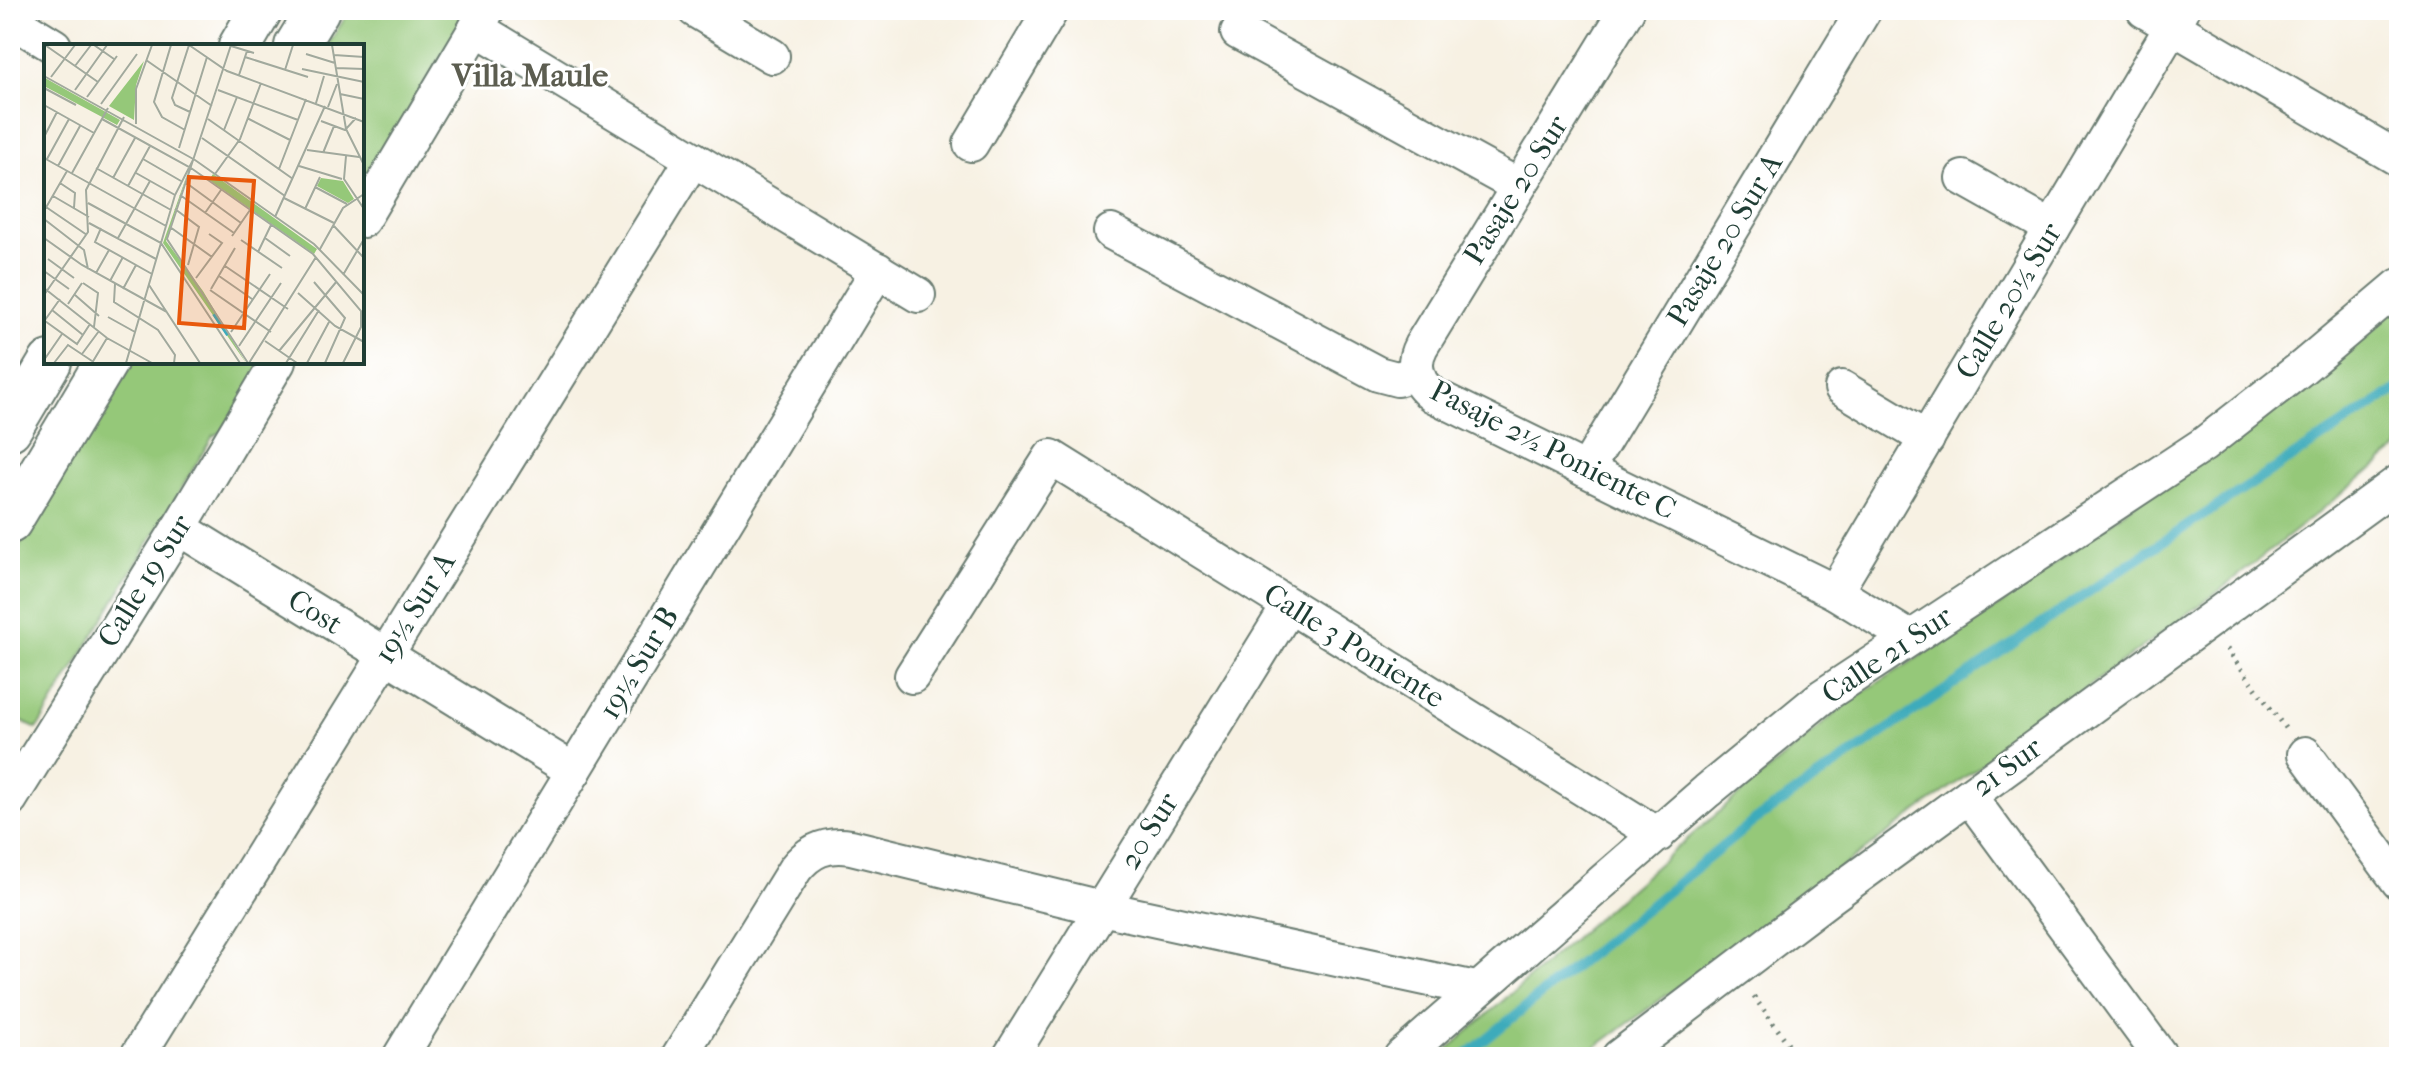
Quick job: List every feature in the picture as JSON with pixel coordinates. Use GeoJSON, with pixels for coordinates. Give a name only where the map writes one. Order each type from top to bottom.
{"type":"FeatureCollection","features":[{"type":"Feature","properties":{"kind":"main road"},"geometry":{"type":"LineString","coordinates":[[241,44],[261,10]]}},
{"type":"Feature","properties":{"kind":"main road"},"geometry":{"type":"LineString","coordinates":[[297,44],[318,10]]}},
{"type":"Feature","properties":{"kind":"main road"},"geometry":{"type":"LineString","coordinates":[[10,429],[49,364]]}},
{"type":"Feature","properties":{"kind":"main road"},"geometry":{"type":"LineString","coordinates":[[10,522],[105,364]]}},
{"type":"Feature","properties":{"kind":"street"},"geometry":{"type":"LineString","coordinates":[[695,10],[772,56]]}},
{"type":"Feature","properties":{"kind":"street"},"geometry":{"type":"LineString","coordinates":[[971,144],[1051,10]]}},
{"type":"Feature","properties":{"kind":"street","name":"Pasaje 20 Sur"},"geometry":{"type":"LineString","coordinates":[[1417,373],[1416,355],[1421,346],[1627,10]]}},
{"type":"Feature","properties":{"kind":"street","name":"Pasaje 20 Sur A"},"geometry":{"type":"LineString","coordinates":[[1586,470],[1864,10]]}},
{"type":"Feature","properties":{"kind":"street"},"geometry":{"type":"LineString","coordinates":[[2166,15],[2399,159]]}},
{"type":"Feature","properties":{"kind":"street","name":"Calle 20½ Sur"},"geometry":{"type":"LineString","coordinates":[[1835,592],[2052,228],[2166,15]]}},
{"type":"Feature","properties":{"kind":"street"},"geometry":{"type":"LineString","coordinates":[[10,19],[51,44]]}},
{"type":"Feature","properties":{"kind":"street"},"geometry":{"type":"LineString","coordinates":[[364,217],[482,19],[693,159],[918,295]]}},
{"type":"Feature","properties":{"kind":"street"},"geometry":{"type":"LineString","coordinates":[[1238,32],[1518,186]]}},
{"type":"Feature","properties":{"kind":"street","name":"19½ Sur A"},"geometry":{"type":"LineString","coordinates":[[137,1057],[693,159]]}},
{"type":"Feature","properties":{"kind":"street"},"geometry":{"type":"LineString","coordinates":[[1963,178],[2052,228]]}},
{"type":"Feature","properties":{"kind":"street","name":"Pasaje 2½ Poniente C"},"geometry":{"type":"LineString","coordinates":[[1111,232],[1378,374],[1397,379],[1417,373],[1426,390],[1433,395],[1835,592],[1910,638]]}},
{"type":"Feature","properties":{"kind":"street","name":"19½ Sur B"},"geometry":{"type":"LineString","coordinates":[[400,1057],[878,270]]}},
{"type":"Feature","properties":{"kind":"street","name":"Calle 21 Sur"},"geometry":{"type":"LineString","coordinates":[[1401,1057],[1757,748],[1823,696],[2203,445],[2303,367],[2399,286]]}},
{"type":"Feature","properties":{"kind":"street","name":"Calle 19 Sur"},"geometry":{"type":"LineString","coordinates":[[10,799],[277,364]]}},
{"type":"Feature","properties":{"kind":"street"},"geometry":{"type":"LineString","coordinates":[[1842,388],[1927,439]]}},
{"type":"Feature","properties":{"kind":"street","name":"Calle 3 Poniente"},"geometry":{"type":"LineString","coordinates":[[912,676],[1051,457],[1658,835]]}},
{"type":"Feature","properties":{"kind":"street","name":"21 Sur"},"geometry":{"type":"LineString","coordinates":[[1619,1057],[1969,796],[2399,482]]}},
{"type":"Feature","properties":{"kind":"street","name":"Cost"},"geometry":{"type":"LineString","coordinates":[[179,528],[574,771]]}},
{"type":"Feature","properties":{"kind":"street","name":"20 Sur"},"geometry":{"type":"LineString","coordinates":[[1010,1057],[1289,606]]}},
{"type":"Feature","properties":{"kind":"street"},"geometry":{"type":"LineString","coordinates":[[2305,754],[2399,882]]}},
{"type":"Feature","properties":{"kind":"street"},"geometry":{"type":"LineString","coordinates":[[1969,796],[2161,1057]]}},
{"type":"Feature","properties":{"kind":"street"},"geometry":{"type":"LineString","coordinates":[[679,1057],[795,869],[818,849],[840,845],[1101,908],[1476,989]]}},
{"type":"Feature","properties":{"kind":"path"},"geometry":{"type":"LineString","coordinates":[[2207,621],[2305,754]]}},
{"type":"Feature","properties":{"kind":"path"},"geometry":{"type":"LineString","coordinates":[[1734,970],[1798,1057]]}},
{"type":"Feature","properties":{"kind":"green space"},"geometry":{"type":"Polygon","coordinates":[[[350,10],[469,10],[364,185],[364,44],[328,44],[350,10]]]}},
{"type":"Feature","properties":{"kind":"green space"},"geometry":{"type":"Polygon","coordinates":[[[2399,304],[2399,448],[2219,591],[1582,1057],[1439,1057],[1851,700],[1999,606],[2399,304]]]}},
{"type":"Feature","properties":{"kind":"green space"},"geometry":{"type":"Polygon","coordinates":[[[132,364],[265,364],[221,432],[213,436],[37,729],[10,716],[10,561],[132,364]]]}},
{"type":"Feature","properties":{"kind":"waterway"},"geometry":{"type":"LineString","coordinates":[[1464,1057],[1754,821],[2141,556],[2399,388]]}},
{"type":"Feature","properties":{"kind":"district","name":"Villa Maule"},"geometry":{"type":"Point","coordinates":[530,75]}}]}
